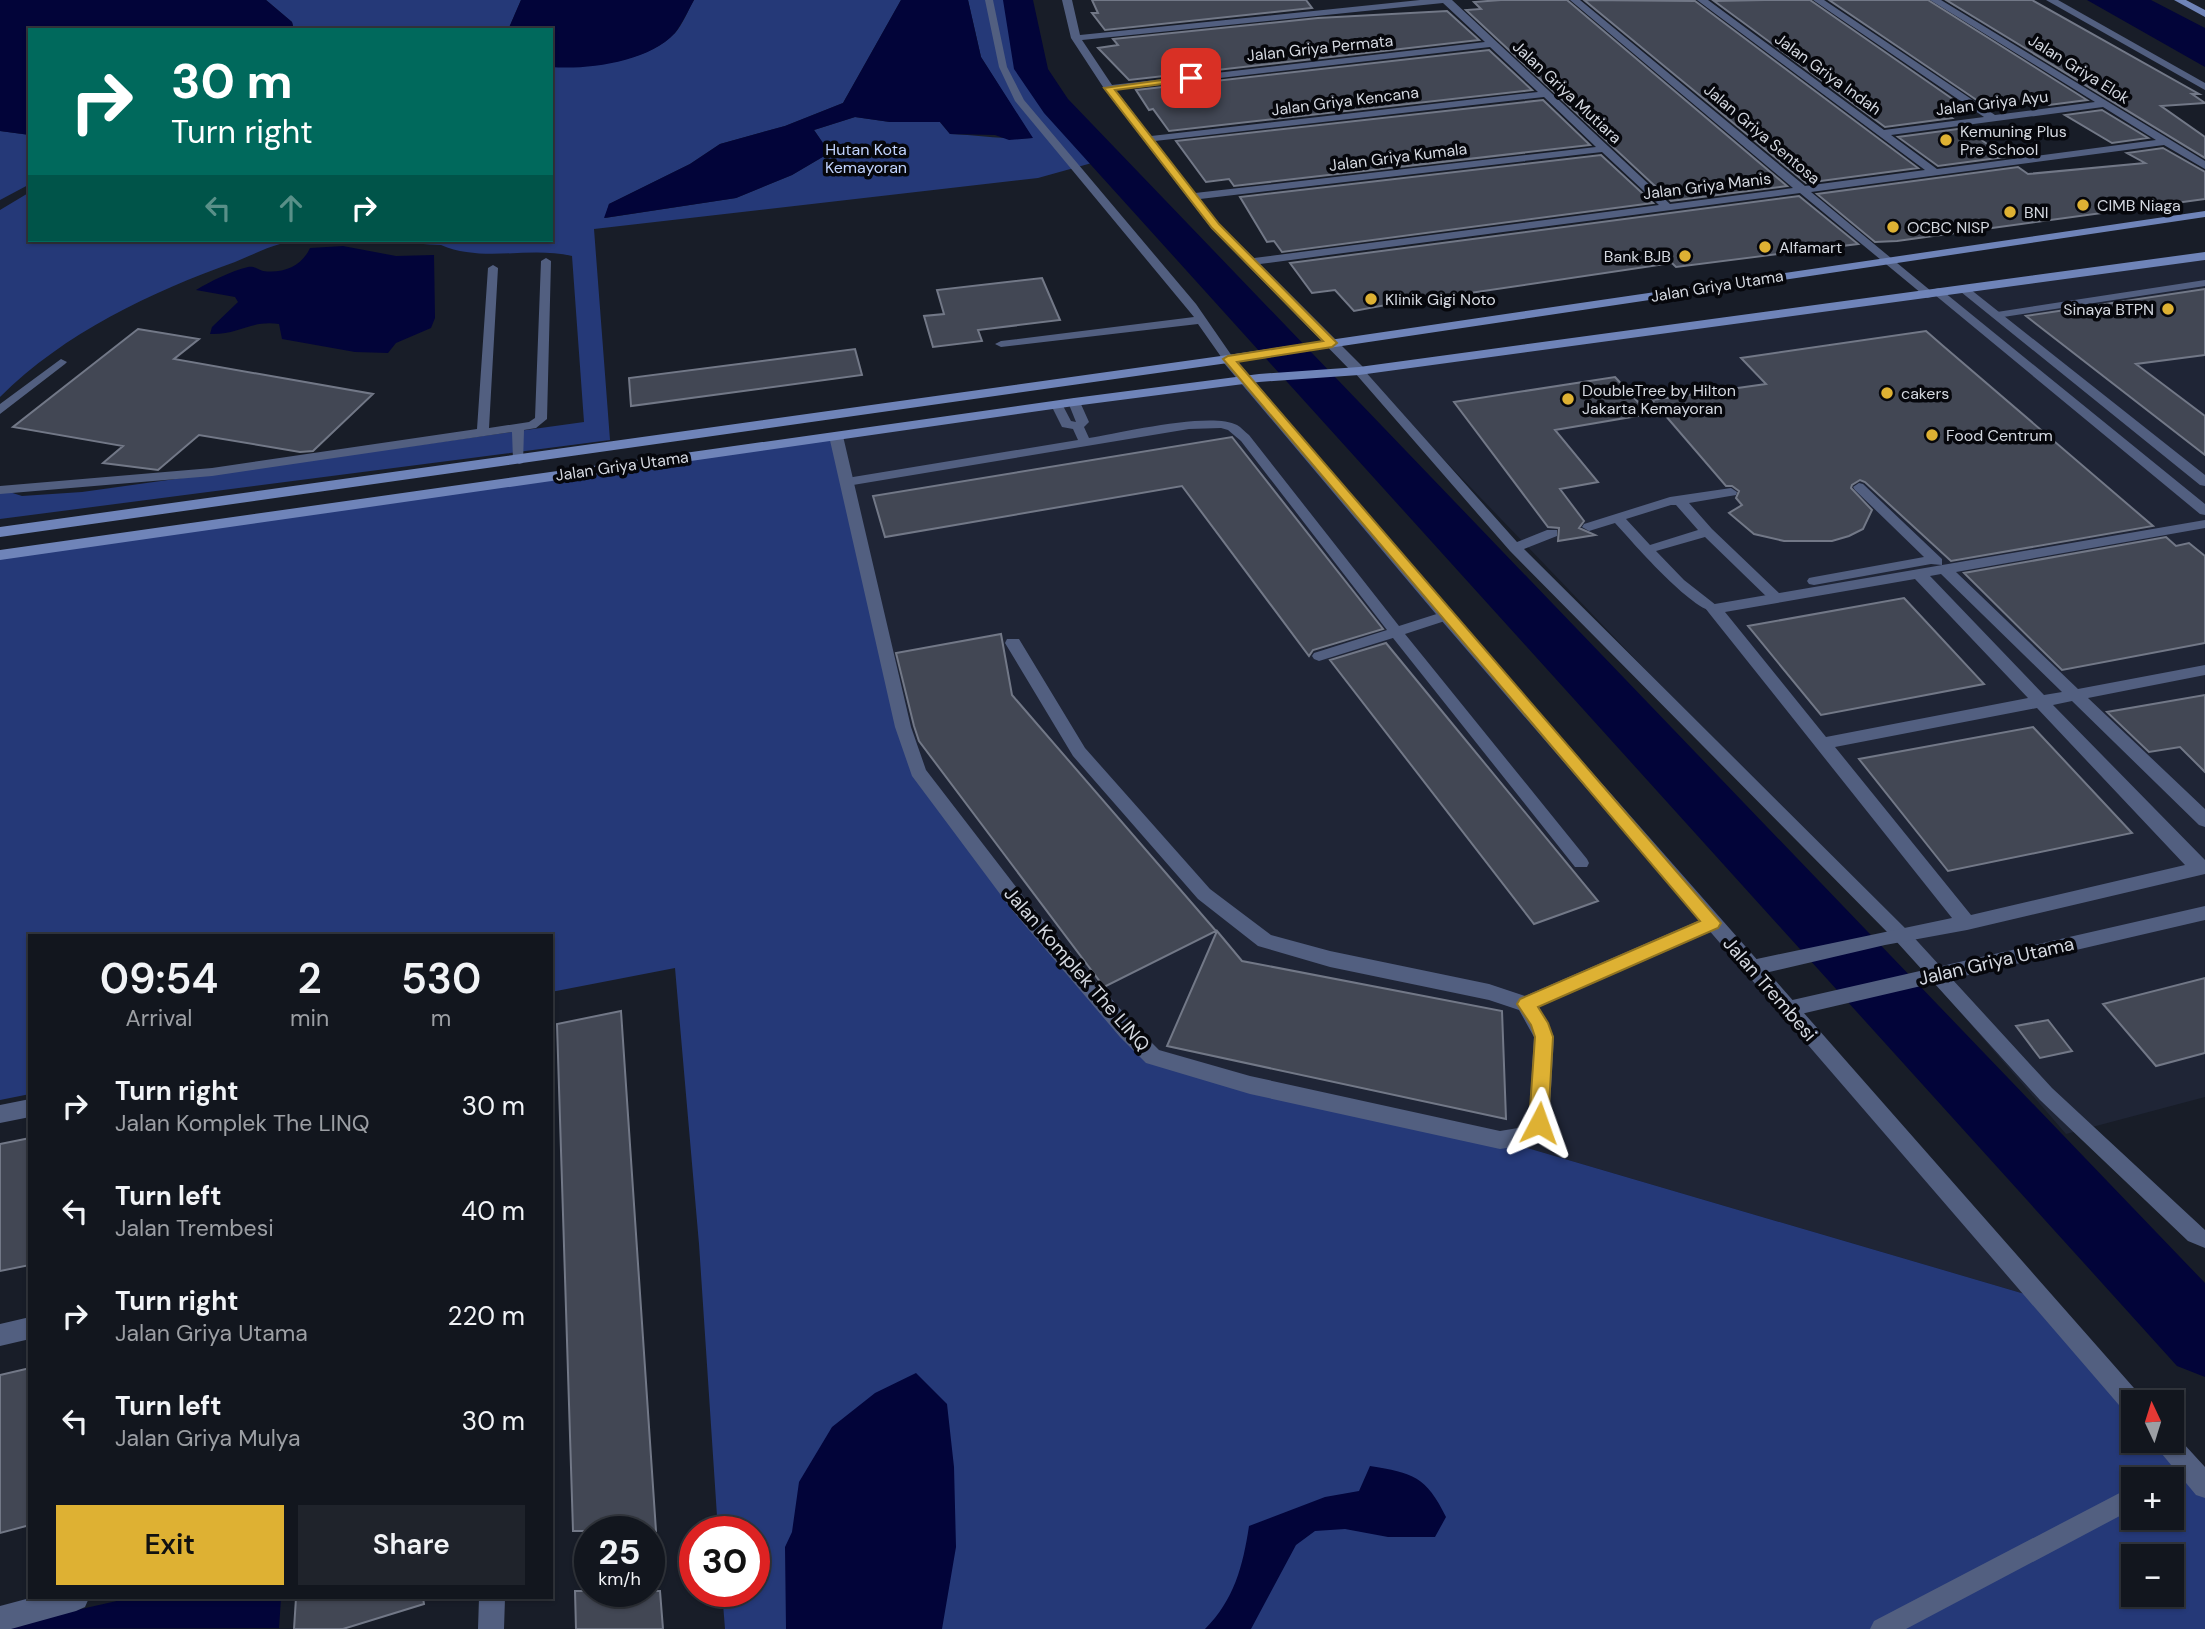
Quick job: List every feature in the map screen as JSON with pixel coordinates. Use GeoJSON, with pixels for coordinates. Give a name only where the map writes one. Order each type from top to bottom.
{"type":"FeatureCollection","features":[{"type":"Feature","properties":{"kind":"main road"},"geometry":{"type":"LineString","coordinates":[[2179,0],[2205,14]]}},
{"type":"Feature","properties":{"kind":"main road","name":"Jalan Griya Utama"},"geometry":{"type":"LineString","coordinates":[[0,532],[1233,359],[2205,214]]}},
{"type":"Feature","properties":{"kind":"main road","name":"Jalan Griya Utama"},"geometry":{"type":"LineString","coordinates":[[0,555],[1074,402],[1252,379],[1359,371],[2205,256]]}},
{"type":"Feature","properties":{"kind":"street"},"geometry":{"type":"LineString","coordinates":[[1067,0],[1076,38],[1109,88],[1195,196],[1215,226],[1325,344],[1359,371]]}},
{"type":"Feature","properties":{"kind":"street"},"geometry":{"type":"LineString","coordinates":[[1076,38],[1446,0]]}},
{"type":"Feature","properties":{"kind":"street","name":"Jalan Griya Mutiara"},"geometry":{"type":"LineString","coordinates":[[1446,0],[1667,207]]}},
{"type":"Feature","properties":{"kind":"street","name":"Jalan Griya Sentosa"},"geometry":{"type":"LineString","coordinates":[[1575,0],[1887,260],[1933,293]]}},
{"type":"Feature","properties":{"kind":"street","name":"Jalan Griya Indah"},"geometry":{"type":"LineString","coordinates":[[1702,0],[1936,173]]}},
{"type":"Feature","properties":{"kind":"street"},"geometry":{"type":"LineString","coordinates":[[1818,0],[1994,118]]}},
{"type":"Feature","properties":{"kind":"street","name":"Jalan Griya Elok"},"geometry":{"type":"LineString","coordinates":[[1935,0],[2205,166]]}},
{"type":"Feature","properties":{"kind":"street"},"geometry":{"type":"LineString","coordinates":[[2051,0],[2205,87]]}},
{"type":"Feature","properties":{"kind":"street","name":"Jalan Griya Permata"},"geometry":{"type":"LineString","coordinates":[[1109,88],[1493,44]]}},
{"type":"Feature","properties":{"kind":"street","name":"Jalan Griya Kencana"},"geometry":{"type":"LineString","coordinates":[[1149,139],[1546,94]]}},
{"type":"Feature","properties":{"kind":"street","name":"Jalan Griya Ayu"},"geometry":{"type":"LineString","coordinates":[[1882,133],[2106,104]]}},
{"type":"Feature","properties":{"kind":"street","name":"Jalan Griya Manis"},"geometry":{"type":"LineString","coordinates":[[1251,262],[2166,142]]}},
{"type":"Feature","properties":{"kind":"street","name":"Jalan Griya Kumala"},"geometry":{"type":"LineString","coordinates":[[1195,196],[1604,149]]}},
{"type":"Feature","properties":{"kind":"street"},"geometry":{"type":"LineString","coordinates":[[1965,289],[2205,482]]}},
{"type":"Feature","properties":{"kind":"street"},"geometry":{"type":"LineString","coordinates":[[1933,293],[2205,511]]}},
{"type":"Feature","properties":{"kind":"street"},"geometry":{"type":"LineString","coordinates":[[1233,359],[1252,379]]}},
{"type":"Feature","properties":{"kind":"street","name":"Jalan Trembesi"},"geometry":{"type":"LineString","coordinates":[[1252,379],[1446,616],[1712,923],[1761,966],[2121,1390]]}},
{"type":"Feature","properties":{"kind":"street","name":"Jalan Komplek The LINQ"},"geometry":{"type":"LineString","coordinates":[[836,436],[903,727],[918,772],[1019,905],[1127,1031],[1153,1056],[1250,1085],[1500,1140],[1523,1136],[1539,1123],[1544,1037],[1539,1023],[1526,1004]]}},
{"type":"Feature","properties":{"kind":"street"},"geometry":{"type":"LineString","coordinates":[[1967,923],[1714,609],[1918,573],[1938,564],[2205,524]]}},
{"type":"Feature","properties":{"kind":"street"},"geometry":{"type":"LineString","coordinates":[[1938,564],[2205,820]]}},
{"type":"Feature","properties":{"kind":"street"},"geometry":{"type":"LineString","coordinates":[[1918,573],[2202,868]]}},
{"type":"Feature","properties":{"kind":"street"},"geometry":{"type":"LineString","coordinates":[[1013,643],[1079,752],[1204,894],[1265,941],[1330,960],[1489,992],[1526,1004],[1712,923]]}},
{"type":"Feature","properties":{"kind":"street"},"geometry":{"type":"LineString","coordinates":[[1821,744],[2205,670]]}},
{"type":"Feature","properties":{"kind":"street"},"geometry":{"type":"LineString","coordinates":[[1761,966],[1967,923],[2202,868]]}},
{"type":"Feature","properties":{"kind":"street","name":"Jalan Griya Utama"},"geometry":{"type":"LineString","coordinates":[[1796,1007],[2205,914]]}},
{"type":"Feature","properties":{"kind":"street"},"geometry":{"type":"LineString","coordinates":[[0,1114],[28,1108]]}},
{"type":"Feature","properties":{"kind":"street"},"geometry":{"type":"LineString","coordinates":[[0,1335],[28,1328]]}},
{"type":"Feature","properties":{"kind":"street"},"geometry":{"type":"LineString","coordinates":[[2173,1453],[2188,1477]]}},
{"type":"Feature","properties":{"kind":"street"},"geometry":{"type":"LineString","coordinates":[[0,1619],[72,1599]]}},
{"type":"Feature","properties":{"kind":"street"},"geometry":{"type":"LineString","coordinates":[[491,1629],[492,1599]]}},
{"type":"Feature","properties":{"kind":"lane"},"geometry":{"type":"LineString","coordinates":[[989,0],[1003,67],[1020,101],[1175,285],[1233,359]]}},
{"type":"Feature","properties":{"kind":"lane"},"geometry":{"type":"LineString","coordinates":[[0,490],[212,472],[518,428],[541,419],[545,261]]}},
{"type":"Feature","properties":{"kind":"lane"},"geometry":{"type":"LineString","coordinates":[[483,433],[493,268]]}},
{"type":"Feature","properties":{"kind":"lane"},"geometry":{"type":"LineString","coordinates":[[1997,315],[2205,283]]}},
{"type":"Feature","properties":{"kind":"lane"},"geometry":{"type":"LineString","coordinates":[[1001,344],[1200,320]]}},
{"type":"Feature","properties":{"kind":"lane"},"geometry":{"type":"LineString","coordinates":[[0,410],[61,362]]}},
{"type":"Feature","properties":{"kind":"lane"},"geometry":{"type":"LineString","coordinates":[[1359,371],[1515,548],[1894,937],[1939,974],[2046,1094],[2195,1235],[2205,1239]]}},
{"type":"Feature","properties":{"kind":"lane"},"geometry":{"type":"LineString","coordinates":[[1057,405],[1066,424],[1078,426],[1083,422],[1074,402]]}},
{"type":"Feature","properties":{"kind":"lane"},"geometry":{"type":"LineString","coordinates":[[847,482],[1189,425],[1221,424],[1231,427],[1245,438],[1581,863]]}},
{"type":"Feature","properties":{"kind":"lane"},"geometry":{"type":"LineString","coordinates":[[1078,426],[1085,443]]}},
{"type":"Feature","properties":{"kind":"lane"},"geometry":{"type":"LineString","coordinates":[[518,428],[519,460]]}},
{"type":"Feature","properties":{"kind":"lane"},"geometry":{"type":"LineString","coordinates":[[1858,487],[1938,564]]}},
{"type":"Feature","properties":{"kind":"lane"},"geometry":{"type":"LineString","coordinates":[[1589,527],[1671,501],[1731,492]]}},
{"type":"Feature","properties":{"kind":"lane"},"geometry":{"type":"LineString","coordinates":[[1680,501],[1707,532],[1776,598]]}},
{"type":"Feature","properties":{"kind":"lane"},"geometry":{"type":"LineString","coordinates":[[1617,518],[1679,583],[1714,609]]}},
{"type":"Feature","properties":{"kind":"lane"},"geometry":{"type":"LineString","coordinates":[[1646,551],[1707,532]]}},
{"type":"Feature","properties":{"kind":"lane"},"geometry":{"type":"LineString","coordinates":[[1515,548],[1552,533]]}},
{"type":"Feature","properties":{"kind":"lane"},"geometry":{"type":"LineString","coordinates":[[1814,582],[1938,564]]}},
{"type":"Feature","properties":{"kind":"lane"},"geometry":{"type":"LineString","coordinates":[[1318,656],[1446,616]]}},
{"type":"Feature","properties":{"kind":"lane"},"geometry":{"type":"LineString","coordinates":[[1882,1629],[2121,1503]]}},
{"type":"Feature","properties":{"kind":"shaded area"},"geometry":{"type":"Polygon","coordinates":[[[0,0],[266,0],[292,22],[294,28],[28,28],[28,135],[0,131],[0,0]]]}},
{"type":"Feature","properties":{"kind":"shaded area"},"geometry":{"type":"Polygon","coordinates":[[[521,0],[694,0],[683,22],[664,43],[634,57],[599,65],[553,67],[553,28],[509,28],[521,0]]]}},
{"type":"Feature","properties":{"kind":"shaded area"},"geometry":{"type":"Polygon","coordinates":[[[901,0],[968,0],[981,57],[1033,138],[1009,140],[995,135],[950,134],[940,122],[890,122],[855,117],[814,130],[825,146],[826,155],[792,175],[736,198],[604,218],[609,204],[690,164],[720,144],[785,126],[843,103],[901,0]]]}},
{"type":"Feature","properties":{"kind":"shaded area"},"geometry":{"type":"Polygon","coordinates":[[[2087,0],[2151,0],[2205,28],[2205,67],[2087,0]]]}},
{"type":"Feature","properties":{"kind":"shaded area"},"geometry":{"type":"Polygon","coordinates":[[[343,246],[396,256],[434,255],[435,318],[431,328],[396,343],[388,353],[355,352],[282,339],[279,324],[260,324],[210,334],[212,327],[238,302],[235,297],[196,290],[248,267],[270,272],[285,270],[302,260],[310,248],[343,246]]]}},
{"type":"Feature","properties":{"kind":"shaded area"},"geometry":{"type":"Polygon","coordinates":[[[2205,260],[2205,1097],[2066,1134],[1828,860],[1359,371],[1939,292],[2205,260]]]}},
{"type":"Feature","properties":{"kind":"shaded area"},"geometry":{"type":"Polygon","coordinates":[[[1245,380],[2042,1299],[1500,1140],[1153,1057],[918,772],[837,436],[1245,380]]]}},
{"type":"Feature","properties":{"kind":"shaded area"},"geometry":{"type":"Polygon","coordinates":[[[916,1373],[947,1404],[954,1467],[956,1547],[942,1629],[786,1629],[785,1547],[792,1532],[799,1482],[832,1427],[875,1393],[916,1373]]]}},
{"type":"Feature","properties":{"kind":"shaded area"},"geometry":{"type":"Polygon","coordinates":[[[1370,1466],[1408,1474],[1425,1485],[1446,1517],[1435,1537],[1388,1537],[1345,1529],[1315,1531],[1296,1545],[1251,1629],[1205,1629],[1223,1606],[1236,1582],[1249,1526],[1325,1497],[1359,1491],[1370,1466]]]}},
{"type":"Feature","properties":{"kind":"shaded area"},"geometry":{"type":"Polygon","coordinates":[[[126,1599],[281,1599],[279,1628],[5,1629],[6,1626],[126,1599]]]}},
{"type":"Feature","properties":{"kind":"green space"},"geometry":{"type":"Polygon","coordinates":[[[266,0],[521,0],[509,28],[294,28],[292,22],[266,0]]]}},
{"type":"Feature","properties":{"kind":"green space","name":"Hutan Kota Kemayoran"},"geometry":{"type":"Polygon","coordinates":[[[694,0],[901,0],[843,103],[785,126],[720,144],[690,164],[609,204],[605,218],[736,198],[792,175],[826,155],[825,146],[814,130],[855,117],[890,122],[940,122],[950,134],[1032,138],[981,57],[968,0],[1008,0],[1020,65],[1039,94],[1099,161],[1038,178],[594,229],[610,440],[0,519],[0,489],[22,496],[82,492],[584,422],[572,256],[555,253],[473,253],[441,245],[396,242],[553,242],[553,67],[599,64],[649,51],[675,33],[694,0]]]}},
{"type":"Feature","properties":{"kind":"green space"},"geometry":{"type":"Polygon","coordinates":[[[0,131],[28,135],[28,185],[0,200],[0,131]]]}},
{"type":"Feature","properties":{"kind":"green space"},"geometry":{"type":"Polygon","coordinates":[[[28,193],[28,242],[291,242],[203,274],[110,317],[52,353],[0,397],[0,210],[28,193]]]}},
{"type":"Feature","properties":{"kind":"green space"},"geometry":{"type":"Polygon","coordinates":[[[836,436],[918,771],[1153,1056],[1500,1140],[2042,1299],[2121,1390],[2121,1453],[2176,1453],[2205,1486],[2205,1629],[725,1629],[723,1607],[770,1607],[770,1516],[717,1516],[699,1244],[675,968],[553,992],[553,934],[28,934],[28,1094],[0,1100],[0,555],[836,436]]]}},
{"type":"Feature","properties":{"kind":"building"},"geometry":{"type":"Polygon","coordinates":[[[1092,0],[1306,0],[1312,8],[1105,30],[1092,13],[1098,13],[1092,0]]]}},
{"type":"Feature","properties":{"kind":"building"},"geometry":{"type":"Polygon","coordinates":[[[1567,0],[1787,186],[1671,201],[1466,10],[1481,9],[1474,2],[1567,0]]]}},
{"type":"Feature","properties":{"kind":"building"},"geometry":{"type":"Polygon","coordinates":[[[1584,0],[1695,1],[1918,168],[1806,183],[1584,0]]]}},
{"type":"Feature","properties":{"kind":"building"},"geometry":{"type":"Polygon","coordinates":[[[1810,0],[1967,109],[1946,114],[1952,118],[1885,127],[1714,1],[1810,0]]]}},
{"type":"Feature","properties":{"kind":"building"},"geometry":{"type":"Polygon","coordinates":[[[1829,0],[1928,0],[2087,100],[2049,105],[2044,102],[1987,107],[1829,0]]]}},
{"type":"Feature","properties":{"kind":"building"},"geometry":{"type":"Polygon","coordinates":[[[1946,0],[2032,0],[2199,94],[2192,94],[2205,103],[2161,106],[2205,137],[2205,158],[1946,0]]]}},
{"type":"Feature","properties":{"kind":"building"},"geometry":{"type":"Polygon","coordinates":[[[1447,11],[1479,40],[1129,80],[1098,48],[1118,45],[1113,39],[1318,18],[1447,11]]]}},
{"type":"Feature","properties":{"kind":"building"},"geometry":{"type":"Polygon","coordinates":[[[1489,50],[1532,90],[1169,131],[1153,109],[1149,110],[1136,90],[1489,50]]]}},
{"type":"Feature","properties":{"kind":"building"},"geometry":{"type":"Polygon","coordinates":[[[1543,100],[1590,145],[1234,186],[1229,179],[1206,182],[1176,141],[1543,100]]]}},
{"type":"Feature","properties":{"kind":"building"},"geometry":{"type":"Polygon","coordinates":[[[2102,110],[2148,138],[2112,143],[2065,115],[2102,110]]]}},
{"type":"Feature","properties":{"kind":"building"},"geometry":{"type":"Polygon","coordinates":[[[1965,128],[2005,157],[1938,166],[1898,137],[1965,128]]]}},
{"type":"Feature","properties":{"kind":"building"},"geometry":{"type":"Polygon","coordinates":[[[2163,148],[2205,172],[2205,199],[1875,242],[1817,194],[2018,167],[2028,174],[2145,163],[2127,153],[2163,148]]]}},
{"type":"Feature","properties":{"kind":"building"},"geometry":{"type":"Polygon","coordinates":[[[1601,155],[1653,203],[1282,252],[1274,241],[1267,242],[1240,197],[1601,155]]]}},
{"type":"Feature","properties":{"kind":"building"},"geometry":{"type":"Polygon","coordinates":[[[1799,196],[1858,244],[1676,267],[1672,263],[1436,298],[1434,296],[1354,311],[1335,290],[1312,293],[1290,263],[1799,196]]]}},
{"type":"Feature","properties":{"kind":"building"},"geometry":{"type":"Polygon","coordinates":[[[1042,278],[1060,320],[978,330],[982,341],[933,347],[924,316],[944,314],[937,290],[1042,278]]]}},
{"type":"Feature","properties":{"kind":"building"},"geometry":{"type":"Polygon","coordinates":[[[2205,289],[2205,355],[2136,364],[2205,416],[2205,455],[2026,316],[2205,289]]]}},
{"type":"Feature","properties":{"kind":"building"},"geometry":{"type":"Polygon","coordinates":[[[138,329],[199,339],[174,359],[373,394],[313,451],[300,452],[199,435],[158,470],[103,463],[123,446],[13,427],[138,329]]]}},
{"type":"Feature","properties":{"kind":"building","name":"Food Centrum"},"geometry":{"type":"Polygon","coordinates":[[[1926,331],[2153,526],[1951,561],[1860,480],[1851,488],[1872,510],[1863,529],[1832,541],[1784,541],[1754,534],[1729,513],[1742,505],[1736,498],[1739,491],[1732,486],[1726,486],[1652,400],[1766,384],[1741,358],[1926,331]]]}},
{"type":"Feature","properties":{"kind":"building"},"geometry":{"type":"Polygon","coordinates":[[[855,349],[862,375],[631,406],[629,378],[855,349]]]}},
{"type":"Feature","properties":{"kind":"building"},"geometry":{"type":"Polygon","coordinates":[[[1615,377],[1649,414],[1555,430],[1598,482],[1560,489],[1584,521],[1579,528],[1595,535],[1558,541],[1559,528],[1548,527],[1454,402],[1615,377]]]}},
{"type":"Feature","properties":{"kind":"building"},"geometry":{"type":"Polygon","coordinates":[[[1232,437],[1383,629],[1313,650],[1309,656],[1182,486],[885,537],[873,496],[1232,437]]]}},
{"type":"Feature","properties":{"kind":"building"},"geometry":{"type":"Polygon","coordinates":[[[2166,537],[2176,546],[2189,543],[2205,556],[2205,643],[2062,670],[1964,573],[2166,537]]]}},
{"type":"Feature","properties":{"kind":"building"},"geometry":{"type":"Polygon","coordinates":[[[1904,598],[1984,684],[1821,715],[1748,626],[1904,598]]]}},
{"type":"Feature","properties":{"kind":"building"},"geometry":{"type":"Polygon","coordinates":[[[1001,634],[1012,695],[1216,931],[1104,987],[919,741],[914,726],[896,653],[1001,634]]]}},
{"type":"Feature","properties":{"kind":"building"},"geometry":{"type":"Polygon","coordinates":[[[1386,643],[1598,901],[1534,924],[1330,660],[1386,643]]]}},
{"type":"Feature","properties":{"kind":"building"},"geometry":{"type":"Polygon","coordinates":[[[2205,695],[2205,772],[2180,747],[2149,752],[2107,712],[2205,695]]]}},
{"type":"Feature","properties":{"kind":"building"},"geometry":{"type":"Polygon","coordinates":[[[2033,727],[2132,833],[1948,871],[1859,759],[2033,727]]]}},
{"type":"Feature","properties":{"kind":"building"},"geometry":{"type":"Polygon","coordinates":[[[1217,931],[1242,961],[1502,1011],[1506,1119],[1167,1046],[1217,931]]]}},
{"type":"Feature","properties":{"kind":"building"},"geometry":{"type":"Polygon","coordinates":[[[2205,978],[2205,1053],[2156,1066],[2103,1004],[2205,978]]]}},
{"type":"Feature","properties":{"kind":"building"},"geometry":{"type":"Polygon","coordinates":[[[621,1011],[655,1516],[574,1516],[574,1531],[573,1531],[557,1024],[621,1011]]]}},
{"type":"Feature","properties":{"kind":"building"},"geometry":{"type":"Polygon","coordinates":[[[2048,1020],[2072,1051],[2040,1058],[2016,1026],[2048,1020]]]}},
{"type":"Feature","properties":{"kind":"building"},"geometry":{"type":"Polygon","coordinates":[[[28,1138],[28,1265],[0,1271],[0,1144],[28,1138]]]}},
{"type":"Feature","properties":{"kind":"building"},"geometry":{"type":"Polygon","coordinates":[[[28,1368],[28,1526],[0,1533],[0,1375],[28,1368]]]}},
{"type":"Feature","properties":{"kind":"building"},"geometry":{"type":"Polygon","coordinates":[[[296,1599],[423,1599],[424,1604],[343,1629],[294,1629],[296,1599]]]}},
{"type":"Feature","properties":{"kind":"building"},"geometry":{"type":"Polygon","coordinates":[[[575,1607],[661,1607],[663,1629],[576,1629],[575,1607]]]}},
{"type":"Feature","properties":{"kind":"waterway"},"geometry":{"type":"LineString","coordinates":[[1018,0],[1031,69],[1056,106],[2205,1339]]}},
{"type":"Feature","properties":{"kind":"place","name":"Kemuning Plus Pre School"},"geometry":{"type":"Point","coordinates":[1946,140]}},
{"type":"Feature","properties":{"kind":"place","name":"CIMB Niaga"},"geometry":{"type":"Point","coordinates":[2083,205]}},
{"type":"Feature","properties":{"kind":"place","name":"BNI"},"geometry":{"type":"Point","coordinates":[2010,212]}},
{"type":"Feature","properties":{"kind":"place","name":"OCBC NISP"},"geometry":{"type":"Point","coordinates":[1893,227]}},
{"type":"Feature","properties":{"kind":"place","name":"Alfamart"},"geometry":{"type":"Point","coordinates":[1765,247]}},
{"type":"Feature","properties":{"kind":"place","name":"Bank BJB"},"geometry":{"type":"Point","coordinates":[1685,256]}},
{"type":"Feature","properties":{"kind":"place","name":"Klinik Gigi Noto"},"geometry":{"type":"Point","coordinates":[1371,299]}},
{"type":"Feature","properties":{"kind":"place","name":"Sinaya BTPN"},"geometry":{"type":"Point","coordinates":[2168,309]}},
{"type":"Feature","properties":{"kind":"place","name":"cakers"},"geometry":{"type":"Point","coordinates":[1887,393]}},
{"type":"Feature","properties":{"kind":"place","name":"DoubleTree by Hilton Jakarta Kemayoran"},"geometry":{"type":"Point","coordinates":[1568,399]}},
{"type":"Feature","properties":{"kind":"place","name":"Food Centrum"},"geometry":{"type":"Point","coordinates":[1932,435]}},
{"type":"Feature","properties":{"kind":"route"},"geometry":{"type":"LineString","coordinates":[[1191,78],[1109,88],[1195,196],[1215,226],[1332,343],[1228,359],[1712,923],[1660,948],[1526,1004],[1539,1023],[1544,1037],[1539,1123]]}}]}
